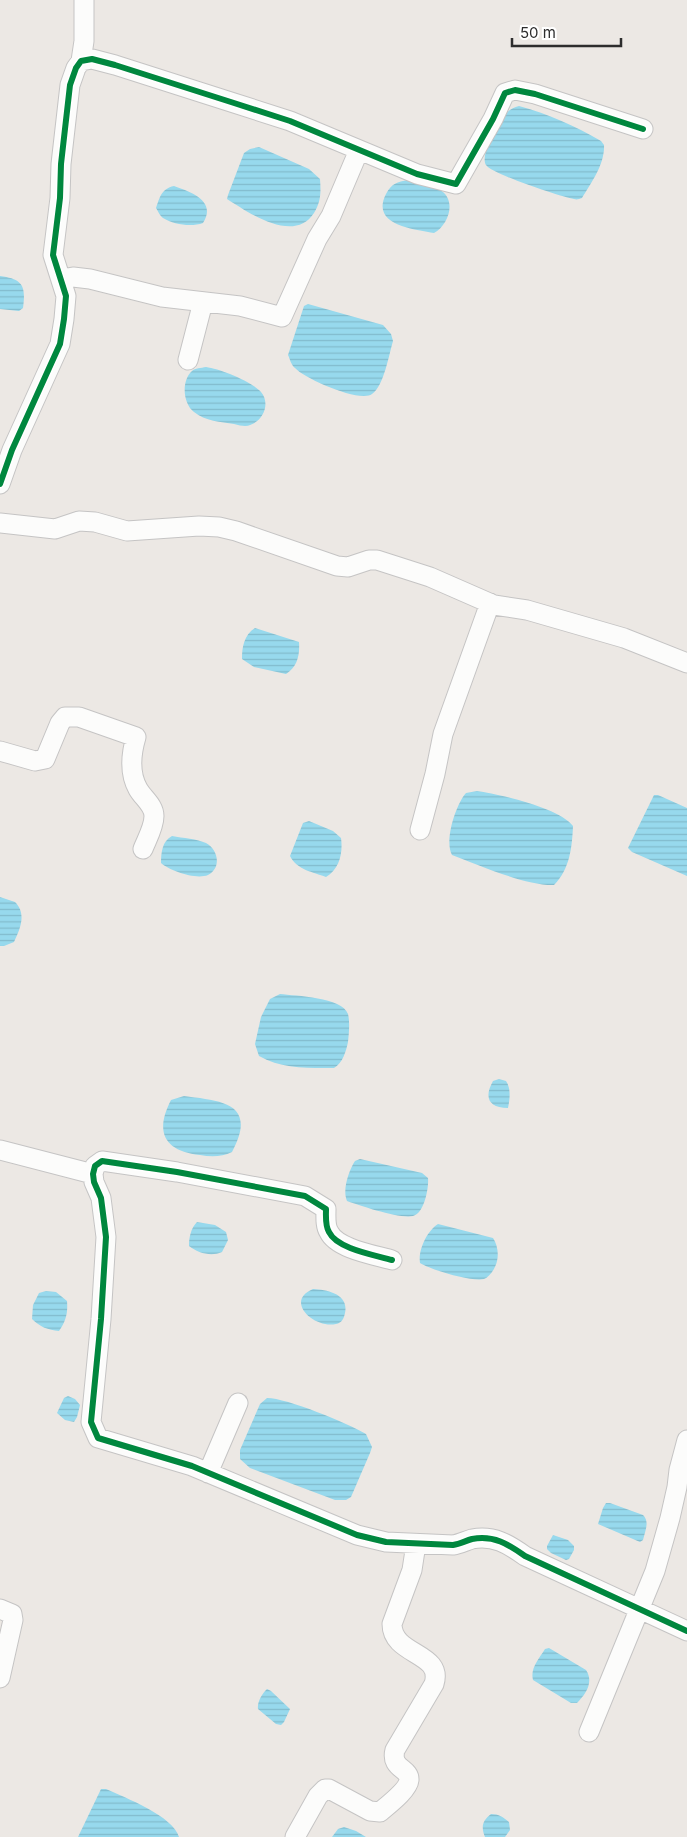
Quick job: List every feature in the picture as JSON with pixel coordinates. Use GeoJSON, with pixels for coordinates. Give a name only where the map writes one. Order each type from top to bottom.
{"type":"FeatureCollection","features":[{"type":"Feature","properties":{"kind":"street"},"geometry":{"type":"LineString","coordinates":[[0,484],[12,450],[60,344],[66,296],[53,255],[70,85],[76,68],[81,61],[84,41],[84,0]]}},
{"type":"Feature","properties":{"kind":"street"},"geometry":{"type":"LineString","coordinates":[[81,61],[92,58],[167,80],[290,121],[417,174],[456,184],[493,119],[505,93],[515,90],[535,94],[643,129]]}},
{"type":"Feature","properties":{"kind":"street"},"geometry":{"type":"LineString","coordinates":[[62,279],[73,277],[90,279],[162,297],[240,306],[282,317],[317,239],[331,216],[358,150]]}},
{"type":"Feature","properties":{"kind":"street"},"geometry":{"type":"LineString","coordinates":[[188,360],[203,302]]}},
{"type":"Feature","properties":{"kind":"street"},"geometry":{"type":"LineString","coordinates":[[0,523],[55,529],[79,521],[95,522],[127,531],[200,526],[219,527],[236,531],[337,566],[348,567],[369,560],[377,560],[430,577],[490,603],[527,610],[624,638],[687,663]]}},
{"type":"Feature","properties":{"kind":"street"},"geometry":{"type":"LineString","coordinates":[[420,830],[435,774],[443,734],[490,603]]}},
{"type":"Feature","properties":{"kind":"street"},"geometry":{"type":"LineString","coordinates":[[0,751],[40,761],[45,759],[60,723],[65,716],[79,718],[136,737],[132,758],[134,779],[138,789],[152,808],[154,815],[143,849]]}},
{"type":"Feature","properties":{"kind":"street"},"geometry":{"type":"LineString","coordinates":[[0,1150],[93,1174]]}},
{"type":"Feature","properties":{"kind":"street"},"geometry":{"type":"LineString","coordinates":[[392,1260],[349,1248],[336,1240],[329,1233],[326,1209],[306,1196],[102,1161],[95,1166],[93,1174],[94,1182],[101,1198],[106,1237],[101,1319],[90,1422],[98,1438],[192,1466],[357,1535],[386,1542],[416,1544],[461,1544],[470,1540],[494,1538],[525,1556],[687,1631]]}},
{"type":"Feature","properties":{"kind":"street"},"geometry":{"type":"LineString","coordinates":[[208,1473],[238,1403]]}},
{"type":"Feature","properties":{"kind":"street"},"geometry":{"type":"LineString","coordinates":[[588,1732],[656,1571],[677,1487],[678,1470],[687,1440]]}},
{"type":"Feature","properties":{"kind":"street"},"geometry":{"type":"LineString","coordinates":[[295,1837],[318,1796],[325,1789],[329,1789],[370,1811],[380,1812],[403,1791],[409,1779],[408,1775],[394,1762],[393,1756],[436,1678],[436,1673],[429,1662],[396,1640],[392,1632],[392,1624],[412,1570],[416,1544]]}},
{"type":"Feature","properties":{"kind":"street"},"geometry":{"type":"LineString","coordinates":[[0,1609],[12,1614],[12,1620],[0,1678]]}},
{"type":"Feature","properties":{"kind":"water"},"geometry":{"type":"Polygon","coordinates":[[[519,106],[572,125],[601,141],[604,145],[600,166],[582,198],[575,199],[542,190],[500,174],[486,165],[486,152],[495,129],[508,112],[519,106]]]}},
{"type":"Feature","properties":{"kind":"water"},"geometry":{"type":"Polygon","coordinates":[[[259,147],[309,169],[320,179],[318,205],[314,213],[305,222],[295,226],[271,223],[227,199],[244,153],[259,147]]]}},
{"type":"Feature","properties":{"kind":"water"},"geometry":{"type":"Polygon","coordinates":[[[408,180],[435,187],[444,193],[448,199],[449,211],[447,218],[444,224],[434,233],[397,224],[384,213],[383,204],[390,187],[401,181],[408,180]]]}},
{"type":"Feature","properties":{"kind":"water"},"geometry":{"type":"Polygon","coordinates":[[[174,186],[188,191],[200,198],[204,203],[207,209],[203,223],[183,225],[161,216],[156,208],[160,197],[166,189],[174,186]]]}},
{"type":"Feature","properties":{"kind":"water"},"geometry":{"type":"Polygon","coordinates":[[[0,276],[14,279],[21,285],[24,300],[23,308],[19,311],[0,309],[0,276]]]}},
{"type":"Feature","properties":{"kind":"water"},"geometry":{"type":"Polygon","coordinates":[[[308,304],[383,325],[391,334],[393,341],[386,369],[380,384],[372,394],[366,396],[345,393],[310,378],[292,365],[288,355],[304,306],[308,304]]]}},
{"type":"Feature","properties":{"kind":"water"},"geometry":{"type":"Polygon","coordinates":[[[206,367],[235,376],[261,392],[264,397],[265,408],[263,414],[256,422],[244,426],[219,422],[198,415],[190,408],[185,392],[186,380],[193,370],[206,367]]]}},
{"type":"Feature","properties":{"kind":"water"},"geometry":{"type":"Polygon","coordinates":[[[255,628],[299,642],[297,661],[286,674],[254,667],[242,659],[244,642],[248,634],[255,628]]]}},
{"type":"Feature","properties":{"kind":"water"},"geometry":{"type":"Polygon","coordinates":[[[477,791],[499,795],[543,808],[566,819],[573,826],[571,850],[567,865],[554,885],[517,879],[452,855],[449,841],[450,832],[458,805],[466,793],[477,791]]]}},
{"type":"Feature","properties":{"kind":"water"},"geometry":{"type":"Polygon","coordinates":[[[654,795],[687,808],[687,876],[632,852],[628,848],[654,795]]]}},
{"type":"Feature","properties":{"kind":"water"},"geometry":{"type":"Polygon","coordinates":[[[309,821],[333,831],[341,838],[340,860],[335,870],[326,877],[301,867],[290,856],[303,823],[309,821]]]}},
{"type":"Feature","properties":{"kind":"water"},"geometry":{"type":"Polygon","coordinates":[[[172,836],[206,843],[210,846],[217,859],[212,872],[203,876],[190,876],[177,872],[161,863],[164,844],[172,836]]]}},
{"type":"Feature","properties":{"kind":"water"},"geometry":{"type":"Polygon","coordinates":[[[0,897],[15,902],[21,911],[22,917],[14,942],[4,946],[0,946],[0,897]]]}},
{"type":"Feature","properties":{"kind":"water"},"geometry":{"type":"Polygon","coordinates":[[[280,994],[318,998],[344,1008],[349,1017],[348,1042],[344,1056],[337,1066],[334,1068],[315,1068],[286,1066],[259,1056],[255,1044],[261,1017],[270,999],[280,994]]]}},
{"type":"Feature","properties":{"kind":"water"},"geometry":{"type":"Polygon","coordinates":[[[499,1079],[506,1081],[509,1087],[508,1108],[492,1104],[489,1097],[493,1081],[499,1079]]]}},
{"type":"Feature","properties":{"kind":"water"},"geometry":{"type":"Polygon","coordinates":[[[184,1096],[223,1103],[238,1114],[241,1123],[239,1136],[232,1152],[220,1156],[204,1156],[188,1153],[171,1145],[163,1131],[163,1122],[171,1100],[184,1096]]]}},
{"type":"Feature","properties":{"kind":"water"},"geometry":{"type":"Polygon","coordinates":[[[360,1159],[422,1173],[428,1178],[427,1194],[420,1211],[413,1216],[399,1216],[347,1201],[345,1191],[349,1175],[355,1161],[360,1159]]]}},
{"type":"Feature","properties":{"kind":"water"},"geometry":{"type":"Polygon","coordinates":[[[197,1222],[215,1225],[226,1232],[228,1240],[222,1252],[205,1254],[189,1246],[193,1227],[197,1222]]]}},
{"type":"Feature","properties":{"kind":"water"},"geometry":{"type":"Polygon","coordinates":[[[438,1224],[493,1238],[496,1243],[498,1258],[494,1269],[488,1276],[484,1279],[461,1277],[420,1263],[420,1252],[424,1241],[430,1231],[438,1224]]]}},
{"type":"Feature","properties":{"kind":"water"},"geometry":{"type":"Polygon","coordinates":[[[313,1289],[325,1290],[341,1297],[344,1301],[345,1315],[341,1321],[336,1324],[319,1322],[305,1313],[301,1300],[305,1294],[313,1289]]]}},
{"type":"Feature","properties":{"kind":"water"},"geometry":{"type":"Polygon","coordinates":[[[46,1291],[56,1292],[67,1301],[66,1317],[59,1331],[44,1328],[32,1319],[33,1305],[39,1293],[46,1291]]]}},
{"type":"Feature","properties":{"kind":"water"},"geometry":{"type":"Polygon","coordinates":[[[68,1396],[75,1399],[80,1405],[74,1422],[65,1420],[57,1413],[64,1398],[68,1396]]]}},
{"type":"Feature","properties":{"kind":"water"},"geometry":{"type":"Polygon","coordinates":[[[267,1398],[302,1406],[366,1434],[372,1447],[351,1497],[346,1500],[335,1500],[250,1468],[240,1459],[240,1450],[260,1404],[267,1398]]]}},
{"type":"Feature","properties":{"kind":"water"},"geometry":{"type":"Polygon","coordinates":[[[606,1503],[643,1515],[647,1524],[643,1540],[640,1542],[598,1524],[606,1503]]]}},
{"type":"Feature","properties":{"kind":"water"},"geometry":{"type":"Polygon","coordinates":[[[553,1535],[568,1540],[574,1546],[569,1559],[566,1560],[547,1549],[553,1535]]]}},
{"type":"Feature","properties":{"kind":"water"},"geometry":{"type":"Polygon","coordinates":[[[549,1648],[586,1670],[589,1679],[588,1688],[577,1703],[571,1703],[533,1680],[532,1676],[536,1664],[545,1649],[549,1648]]]}},
{"type":"Feature","properties":{"kind":"water"},"geometry":{"type":"Polygon","coordinates":[[[267,1689],[290,1709],[281,1725],[276,1724],[258,1709],[260,1698],[267,1689]]]}},
{"type":"Feature","properties":{"kind":"water"},"geometry":{"type":"Polygon","coordinates":[[[101,1789],[106,1789],[148,1808],[168,1822],[175,1829],[179,1837],[78,1837],[101,1789]]]}},
{"type":"Feature","properties":{"kind":"water"},"geometry":{"type":"Polygon","coordinates":[[[491,1814],[501,1816],[509,1822],[510,1830],[505,1837],[485,1837],[483,1824],[491,1814]]]}},
{"type":"Feature","properties":{"kind":"water"},"geometry":{"type":"Polygon","coordinates":[[[344,1827],[366,1837],[332,1837],[338,1829],[344,1827]]]}},
{"type":"Feature","properties":{"kind":"cycle path"},"geometry":{"type":"LineString","coordinates":[[0,484],[12,450],[60,344],[66,296],[53,255],[70,85],[76,68],[81,61],[92,59],[115,65],[290,121],[417,174],[456,184],[493,119],[505,93],[515,90],[535,94],[643,129]]}},
{"type":"Feature","properties":{"kind":"cycle path"},"geometry":{"type":"LineString","coordinates":[[392,1260],[348,1247],[333,1238],[328,1230],[326,1209],[305,1196],[177,1172],[102,1161],[95,1166],[93,1174],[94,1182],[101,1198],[106,1237],[101,1319],[91,1422],[98,1438],[192,1466],[357,1535],[386,1542],[453,1545],[472,1539],[494,1539],[525,1556],[687,1631]]}}]}
